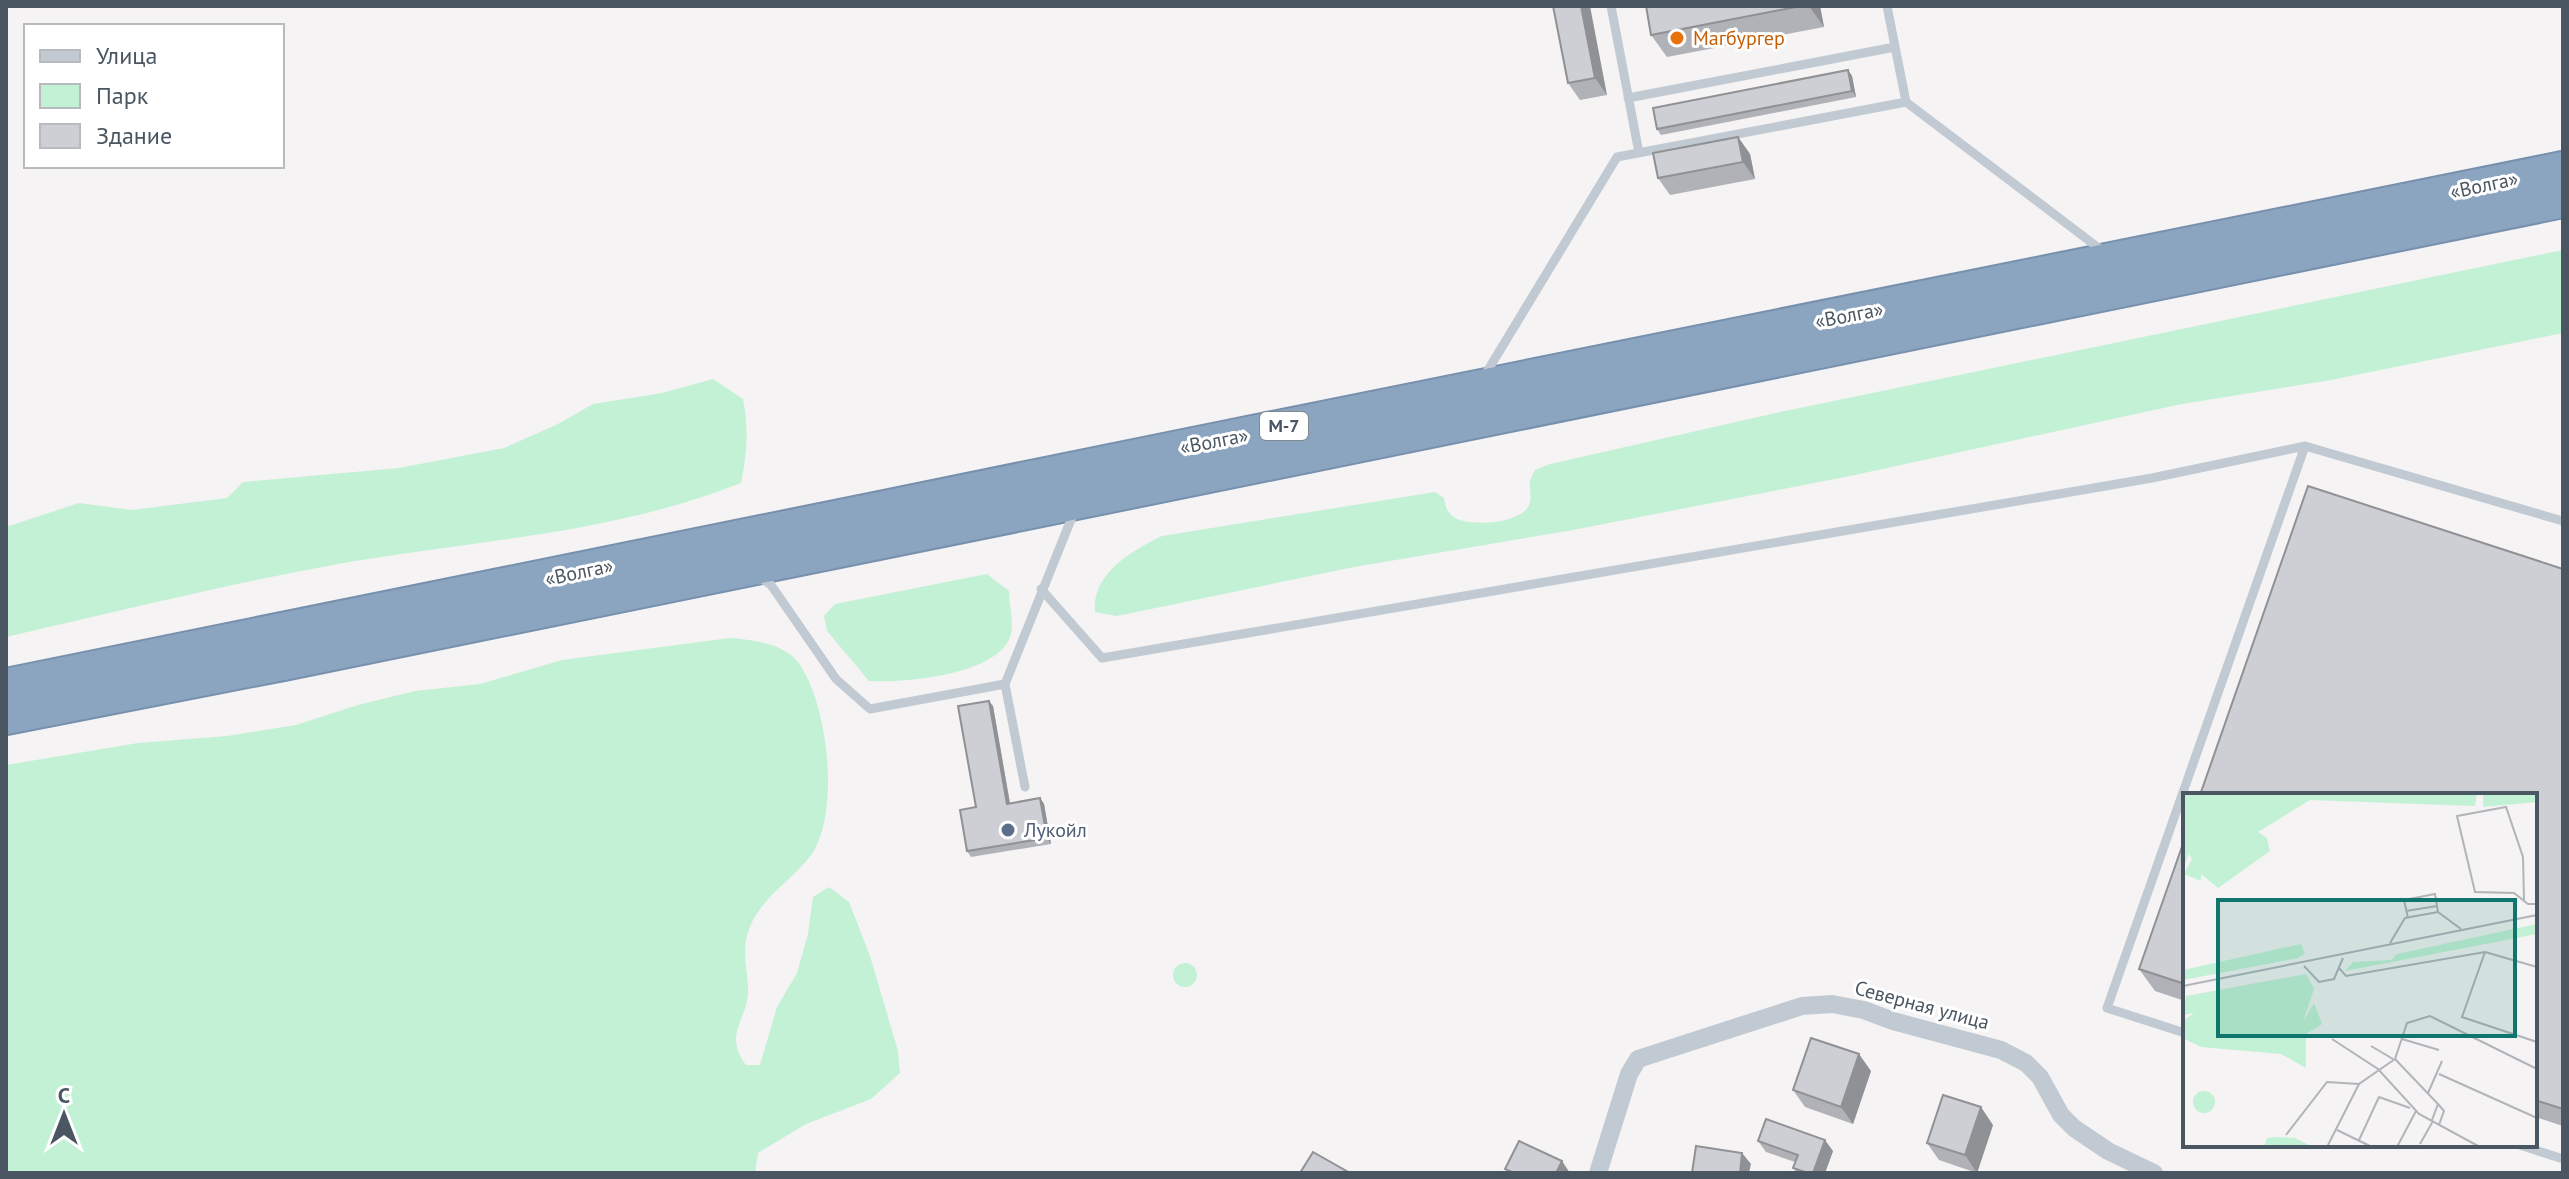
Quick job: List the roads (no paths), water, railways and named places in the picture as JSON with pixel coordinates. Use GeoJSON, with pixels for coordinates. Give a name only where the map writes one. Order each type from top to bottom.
{"type":"FeatureCollection","features":[{"type":"Feature","properties":{"kind":"highway","name":"«Волга»"},"geometry":{"type":"LineString","coordinates":[[6,686],[465,596],[770,530],[2563,169]]}},
{"type":"Feature","properties":{"kind":"highway","name":"«Волга»"},"geometry":{"type":"LineString","coordinates":[[6,717],[2563,200]]}},
{"type":"Feature","properties":{"kind":"street","name":"Северная улица"},"geometry":{"type":"LineString","coordinates":[[1598,1173],[1629,1074],[1638,1059],[1802,1006],[1832,1004],[1864,1010],[1893,1021],[2001,1050],[2026,1063],[2040,1077],[2061,1115],[2074,1128],[2108,1151],[2154,1173]]}},
{"type":"Feature","properties":{"kind":"lane"},"geometry":{"type":"LineString","coordinates":[[1611,6],[1639,153]]}},
{"type":"Feature","properties":{"kind":"lane"},"geometry":{"type":"LineString","coordinates":[[1887,6],[1906,102],[2116,261]]}},
{"type":"Feature","properties":{"kind":"lane"},"geometry":{"type":"LineString","coordinates":[[1628,98],[1895,47]]}},
{"type":"Feature","properties":{"kind":"lane"},"geometry":{"type":"LineString","coordinates":[[1478,388],[1617,157],[1906,102]]}},
{"type":"Feature","properties":{"kind":"lane"},"geometry":{"type":"LineString","coordinates":[[1041,589],[1102,658],[2136,480],[2305,446],[2563,521]]}},
{"type":"Feature","properties":{"kind":"lane"},"geometry":{"type":"LineString","coordinates":[[2183,1032],[2107,1008],[2305,446]]}},
{"type":"Feature","properties":{"kind":"lane"},"geometry":{"type":"LineString","coordinates":[[1025,787],[1005,684],[1079,500]]}},
{"type":"Feature","properties":{"kind":"lane"},"geometry":{"type":"LineString","coordinates":[[745,567],[771,585],[836,679],[870,709],[1005,684]]}},
{"type":"Feature","properties":{"kind":"lane"},"geometry":{"type":"LineString","coordinates":[[2526,1147],[2563,1159]]}},
{"type":"Feature","properties":{"kind":"place","name":"Магбургер"},"geometry":{"type":"Point","coordinates":[1677,38]}},
{"type":"Feature","properties":{"kind":"place","name":"Лукойл"},"geometry":{"type":"Point","coordinates":[1008,830]}}]}
